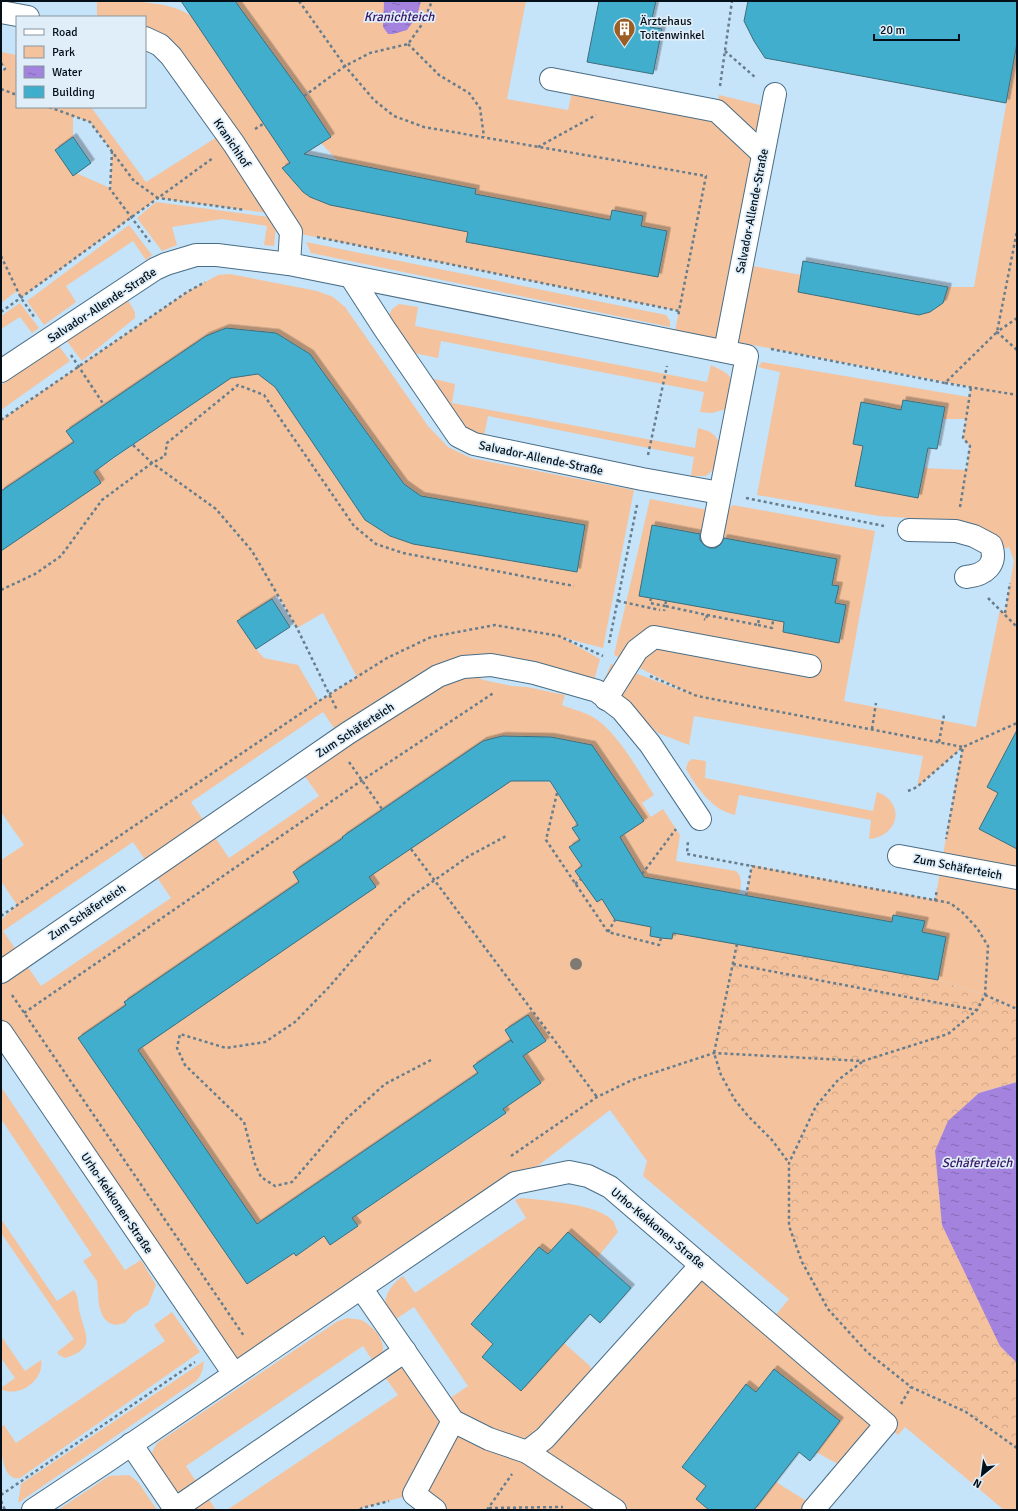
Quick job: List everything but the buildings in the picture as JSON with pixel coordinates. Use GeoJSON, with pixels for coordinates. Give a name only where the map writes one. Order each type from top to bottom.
{"type":"FeatureCollection","features":[{"type":"Feature","properties":{"kind":"street"},"geometry":{"type":"LineString","coordinates":[[1,12],[23,16]]}},
{"type":"Feature","properties":{"kind":"street","name":"Kranichhof"},"geometry":{"type":"LineString","coordinates":[[146,38],[160,45],[171,56],[234,144],[291,232]]}},
{"type":"Feature","properties":{"kind":"street"},"geometry":{"type":"LineString","coordinates":[[551,79],[717,111],[763,154]]}},
{"type":"Feature","properties":{"kind":"street","name":"Salvador-Allende-Straße"},"geometry":{"type":"LineString","coordinates":[[725,351],[775,94]]}},
{"type":"Feature","properties":{"kind":"street"},"geometry":{"type":"LineString","coordinates":[[289,264],[291,232]]}},
{"type":"Feature","properties":{"kind":"street","name":"Salvador-Allende-Straße"},"geometry":{"type":"LineString","coordinates":[[1,371],[155,269],[166,264],[196,255],[221,255],[289,264],[747,356],[720,493],[642,479],[474,444],[458,436],[351,277]]}},
{"type":"Feature","properties":{"kind":"street"},"geometry":{"type":"LineString","coordinates":[[712,536],[720,493]]}},
{"type":"Feature","properties":{"kind":"street"},"geometry":{"type":"LineString","coordinates":[[908,530],[956,531],[974,536],[990,545],[993,552],[990,565],[985,572],[976,576],[966,577]]}},
{"type":"Feature","properties":{"kind":"street"},"geometry":{"type":"LineString","coordinates":[[606,698],[637,650],[654,637],[810,666]]}},
{"type":"Feature","properties":{"kind":"street","name":"Zum Schäferteich"},"geometry":{"type":"LineString","coordinates":[[5,981],[348,733],[438,676],[463,667],[491,665],[534,674],[597,691],[622,710],[650,744],[700,819]]}},
{"type":"Feature","properties":{"kind":"street","name":"Zum Schäferteich"},"geometry":{"type":"LineString","coordinates":[[899,856],[1017,878]]}},
{"type":"Feature","properties":{"kind":"street","name":"Urho-Kekkonen-Straße"},"geometry":{"type":"LineString","coordinates":[[1,1032],[234,1374]]}},
{"type":"Feature","properties":{"kind":"street","name":"Urho-Kekkonen-Straße"},"geometry":{"type":"LineString","coordinates":[[33,1510],[515,1183],[569,1172],[588,1176],[610,1187],[701,1265],[892,1416]]}},
{"type":"Feature","properties":{"kind":"street"},"geometry":{"type":"LineString","coordinates":[[527,1452],[545,1438],[701,1265]]}},
{"type":"Feature","properties":{"kind":"street"},"geometry":{"type":"LineString","coordinates":[[361,1288],[453,1421],[489,1438],[527,1452],[611,1509]]}},
{"type":"Feature","properties":{"kind":"street"},"geometry":{"type":"LineString","coordinates":[[131,1444],[175,1509],[405,1351]]}},
{"type":"Feature","properties":{"kind":"street"},"geometry":{"type":"LineString","coordinates":[[813,1510],[892,1416]]}},
{"type":"Feature","properties":{"kind":"street"},"geometry":{"type":"LineString","coordinates":[[435,1510],[414,1494],[453,1421]]}},
{"type":"Feature","properties":{"kind":"path"},"geometry":{"type":"LineString","coordinates":[[291,232],[679,311],[706,176],[424,127],[394,116],[374,100],[345,66],[299,1]]}},
{"type":"Feature","properties":{"kind":"path"},"geometry":{"type":"LineString","coordinates":[[304,96],[345,66],[370,53],[408,44],[423,23],[432,1]]}},
{"type":"Feature","properties":{"kind":"path"},"geometry":{"type":"LineString","coordinates":[[720,87],[732,1]]}},
{"type":"Feature","properties":{"kind":"path"},"geometry":{"type":"LineString","coordinates":[[408,44],[439,75],[469,93],[480,108],[484,137]]}},
{"type":"Feature","properties":{"kind":"path"},"geometry":{"type":"LineString","coordinates":[[724,50],[775,94]]}},
{"type":"Feature","properties":{"kind":"path"},"geometry":{"type":"LineString","coordinates":[[1,63],[5,69],[1,71]]}},
{"type":"Feature","properties":{"kind":"path"},"geometry":{"type":"LineString","coordinates":[[1,89],[16,95]]}},
{"type":"Feature","properties":{"kind":"path"},"geometry":{"type":"LineString","coordinates":[[52,108],[90,122],[134,181],[158,198],[251,210]]}},
{"type":"Feature","properties":{"kind":"path"},"geometry":{"type":"LineString","coordinates":[[537,147],[599,114]]}},
{"type":"Feature","properties":{"kind":"path"},"geometry":{"type":"LineString","coordinates":[[1,312],[263,124]]}},
{"type":"Feature","properties":{"kind":"path"},"geometry":{"type":"LineString","coordinates":[[112,151],[110,188],[187,292]]}},
{"type":"Feature","properties":{"kind":"path"},"geometry":{"type":"LineString","coordinates":[[997,332],[1017,231]]}},
{"type":"Feature","properties":{"kind":"path"},"geometry":{"type":"LineString","coordinates":[[1,420],[187,292],[218,275],[221,255]]}},
{"type":"Feature","properties":{"kind":"path"},"geometry":{"type":"LineString","coordinates":[[1,256],[21,298]]}},
{"type":"Feature","properties":{"kind":"path"},"geometry":{"type":"LineString","coordinates":[[945,383],[997,332],[1017,318]]}},
{"type":"Feature","properties":{"kind":"path"},"geometry":{"type":"LineString","coordinates":[[997,332],[1017,350]]}},
{"type":"Feature","properties":{"kind":"path"},"geometry":{"type":"LineString","coordinates":[[766,348],[945,383],[1017,395]]}},
{"type":"Feature","properties":{"kind":"path"},"geometry":{"type":"LineString","coordinates":[[650,448],[666,374]]}},
{"type":"Feature","properties":{"kind":"path"},"geometry":{"type":"LineString","coordinates":[[1,590],[35,574],[60,556],[102,500],[152,463],[165,456],[167,443],[238,385],[264,395],[354,526],[376,544],[403,553],[574,586]]}},
{"type":"Feature","properties":{"kind":"path"},"geometry":{"type":"LineString","coordinates":[[956,531],[970,446],[963,438],[971,387]]}},
{"type":"Feature","properties":{"kind":"path"},"geometry":{"type":"LineString","coordinates":[[133,445],[152,463],[216,509],[252,551],[297,628],[328,695],[348,733],[344,756],[382,809]]}},
{"type":"Feature","properties":{"kind":"path"},"geometry":{"type":"LineString","coordinates":[[609,645],[642,479]]}},
{"type":"Feature","properties":{"kind":"path"},"geometry":{"type":"LineString","coordinates":[[720,493],[908,530]]}},
{"type":"Feature","properties":{"kind":"path"},"geometry":{"type":"LineString","coordinates":[[966,577],[1017,627]]}},
{"type":"Feature","properties":{"kind":"path"},"geometry":{"type":"LineString","coordinates":[[651,598],[650,603],[772,628],[774,621]]}},
{"type":"Feature","properties":{"kind":"path"},"geometry":{"type":"LineString","coordinates":[[618,601],[671,612]]}},
{"type":"Feature","properties":{"kind":"path"},"geometry":{"type":"LineString","coordinates":[[664,611],[666,601]]}},
{"type":"Feature","properties":{"kind":"path"},"geometry":{"type":"LineString","coordinates":[[699,618],[706,620],[707,615]]}},
{"type":"Feature","properties":{"kind":"path"},"geometry":{"type":"LineString","coordinates":[[758,625],[759,618]]}},
{"type":"Feature","properties":{"kind":"path"},"geometry":{"type":"LineString","coordinates":[[1,916],[328,695],[387,658],[431,637],[495,625],[559,636],[697,696],[963,747]]}},
{"type":"Feature","properties":{"kind":"path"},"geometry":{"type":"LineString","coordinates":[[24,1013],[361,781],[498,690],[512,686],[515,670]]}},
{"type":"Feature","properties":{"kind":"path"},"geometry":{"type":"LineString","coordinates":[[872,729],[876,703]]}},
{"type":"Feature","properties":{"kind":"path"},"geometry":{"type":"LineString","coordinates":[[939,742],[944,716]]}},
{"type":"Feature","properties":{"kind":"path"},"geometry":{"type":"LineString","coordinates":[[908,791],[917,787],[963,747],[1017,723]]}},
{"type":"Feature","properties":{"kind":"path"},"geometry":{"type":"LineString","coordinates":[[935,900],[963,747]]}},
{"type":"Feature","properties":{"kind":"path"},"geometry":{"type":"LineString","coordinates":[[557,793],[546,840],[608,932],[659,945],[661,938]]}},
{"type":"Feature","properties":{"kind":"path"},"geometry":{"type":"LineString","coordinates":[[700,819],[688,831],[687,854],[950,903],[962,912],[977,928],[988,946],[985,995],[977,1010],[948,1034],[863,1061],[838,1080],[816,1106],[789,1163],[789,1226],[802,1262],[828,1309],[867,1352],[911,1387],[966,1412],[1017,1448]]}},
{"type":"Feature","properties":{"kind":"path"},"geometry":{"type":"LineString","coordinates":[[642,874],[678,826]]}},
{"type":"Feature","properties":{"kind":"path"},"geometry":{"type":"LineString","coordinates":[[431,1060],[385,1084],[345,1120],[292,1182],[275,1186],[261,1177],[255,1164],[244,1122],[185,1065],[177,1048],[180,1034],[226,1048],[265,1042],[295,1022],[329,987],[391,915],[412,896],[469,856],[508,835]]}},
{"type":"Feature","properties":{"kind":"path"},"geometry":{"type":"LineString","coordinates":[[411,849],[597,1097],[632,1080],[714,1053],[863,1061]]}},
{"type":"Feature","properties":{"kind":"path"},"geometry":{"type":"LineString","coordinates":[[746,896],[752,865]]}},
{"type":"Feature","properties":{"kind":"path"},"geometry":{"type":"LineString","coordinates":[[575,884],[581,879]]}},
{"type":"Feature","properties":{"kind":"path"},"geometry":{"type":"LineString","coordinates":[[608,932],[614,920]]}},
{"type":"Feature","properties":{"kind":"path"},"geometry":{"type":"LineString","coordinates":[[738,944],[714,1053],[721,1075],[735,1100],[748,1116],[772,1140],[789,1163]]}},
{"type":"Feature","properties":{"kind":"path"},"geometry":{"type":"LineString","coordinates":[[733,964],[977,1010]]}},
{"type":"Feature","properties":{"kind":"path"},"geometry":{"type":"LineString","coordinates":[[5,981],[24,1013],[244,1337]]}},
{"type":"Feature","properties":{"kind":"path"},"geometry":{"type":"LineString","coordinates":[[985,995],[1017,1009]]}},
{"type":"Feature","properties":{"kind":"path"},"geometry":{"type":"LineString","coordinates":[[1,1495],[216,1348]]}},
{"type":"Feature","properties":{"kind":"path"},"geometry":{"type":"LineString","coordinates":[[892,1416],[911,1387]]}},
{"type":"Feature","properties":{"kind":"path"},"geometry":{"type":"LineString","coordinates":[[488,1509],[527,1452]]}},
{"type":"Feature","properties":{"kind":"path"},"geometry":{"type":"LineString","coordinates":[[360,1510],[362,1508],[414,1494]]}},
{"type":"Feature","properties":{"kind":"path"},"geometry":{"type":"LineString","coordinates":[[1,1501],[5,1510]]}},
{"type":"Feature","properties":{"kind":"path"},"geometry":{"type":"LineString","coordinates":[[488,1509],[565,1507]]}},
{"type":"Feature","properties":{"kind":"green space"},"geometry":{"type":"Polygon","coordinates":[[[97,1],[146,2],[159,4],[182,11],[191,16],[290,163],[282,168],[303,192],[310,197],[330,205],[468,232],[467,242],[658,277],[667,231],[641,226],[643,216],[613,210],[610,220],[475,194],[476,189],[350,164],[336,159],[321,143],[331,136],[235,1],[526,1],[507,99],[568,110],[574,83],[717,111],[719,95],[760,105],[763,154],[742,264],[801,275],[798,292],[919,315],[931,311],[939,306],[944,299],[948,287],[974,287],[1017,43],[1017,1009],[985,995],[938,980],[946,937],[922,932],[924,921],[893,915],[892,922],[746,896],[752,865],[935,900],[962,748],[917,787],[923,756],[694,716],[689,745],[658,733],[629,705],[603,683],[611,664],[691,694],[614,655],[616,646],[650,499],[724,513],[733,505],[875,531],[844,701],[976,727],[1000,609],[1005,613],[1014,561],[1009,547],[993,552],[974,536],[909,518],[879,516],[757,495],[780,372],[758,367],[762,362],[969,397],[971,387],[727,340],[673,341],[679,311],[291,232],[267,213],[158,198],[21,298],[17,291],[1,303],[1,71],[5,68],[1,63],[1,52],[16,55],[16,108],[92,108],[146,182],[225,132],[146,40],[146,16],[97,16],[97,1]],[[73,116],[73,137],[55,150],[73,175],[76,173],[110,188],[112,151],[90,122],[73,116]],[[903,400],[901,410],[861,402],[853,444],[863,446],[856,486],[918,498],[924,468],[967,470],[970,446],[963,438],[966,419],[943,419],[945,407],[903,400]]]}},
{"type":"Feature","properties":{"kind":"green space"},"geometry":{"type":"Polygon","coordinates":[[[156,202],[269,217],[276,226],[274,246],[264,245],[267,226],[222,219],[172,227],[177,245],[162,251],[137,218],[156,202]]]}},
{"type":"Feature","properties":{"kind":"green space"},"geometry":{"type":"Polygon","coordinates":[[[129,225],[152,255],[146,260],[133,241],[66,286],[76,302],[44,325],[27,301],[129,225]]]}},
{"type":"Feature","properties":{"kind":"green space"},"geometry":{"type":"Polygon","coordinates":[[[306,242],[666,315],[670,321],[670,327],[311,253],[306,242]]]}},
{"type":"Feature","properties":{"kind":"green space"},"geometry":{"type":"Polygon","coordinates":[[[230,274],[317,291],[333,297],[345,307],[428,426],[448,447],[471,458],[634,490],[603,648],[561,637],[600,659],[594,680],[538,663],[482,657],[463,667],[483,680],[565,695],[562,705],[588,714],[601,722],[626,752],[654,795],[642,803],[651,817],[663,809],[680,835],[676,861],[736,871],[741,879],[739,894],[644,877],[617,833],[615,811],[630,801],[592,745],[551,737],[502,736],[483,741],[342,837],[349,847],[293,872],[299,882],[124,1002],[126,1005],[78,1038],[247,1284],[294,1253],[296,1256],[324,1236],[330,1245],[357,1226],[352,1218],[506,1114],[503,1109],[541,1083],[512,1040],[473,1066],[478,1073],[257,1224],[138,1050],[376,887],[369,877],[511,781],[550,782],[564,803],[570,799],[585,821],[572,828],[580,840],[569,847],[582,866],[576,871],[588,889],[593,885],[615,920],[651,927],[651,936],[672,939],[673,932],[737,944],[863,1061],[838,1080],[816,1106],[789,1163],[789,1226],[911,1387],[966,1412],[1016,1447],[1017,1510],[1004,1510],[905,1427],[898,1435],[886,1425],[847,1469],[816,1452],[840,1421],[774,1369],[756,1392],[746,1384],[682,1466],[706,1486],[696,1499],[709,1510],[435,1510],[414,1494],[362,1508],[360,1510],[227,1510],[398,1395],[379,1369],[405,1351],[441,1404],[527,1451],[701,1265],[769,1323],[789,1299],[643,1176],[647,1161],[610,1110],[508,1189],[234,1374],[12,1048],[1,1056],[1,920],[17,905],[1,881],[1,860],[24,845],[1,812],[1,551],[101,483],[94,472],[231,378],[258,374],[275,387],[365,520],[390,536],[413,544],[577,572],[585,525],[421,496],[404,484],[310,354],[276,333],[226,328],[206,336],[66,431],[74,442],[1,491],[1,420],[187,292],[218,275],[230,274]],[[278,595],[237,621],[264,658],[298,665],[319,701],[357,677],[323,613],[297,628],[278,595]],[[323,712],[191,802],[229,858],[319,796],[298,767],[341,738],[323,712]],[[133,842],[3,931],[41,986],[171,898],[133,842]]]}},
{"type":"Feature","properties":{"kind":"green space"},"geometry":{"type":"Polygon","coordinates":[[[127,299],[135,312],[135,318],[82,361],[66,340],[127,299]]]}},
{"type":"Feature","properties":{"kind":"green space"},"geometry":{"type":"Polygon","coordinates":[[[20,303],[39,328],[32,333],[20,317],[1,329],[1,316],[20,303]]]}},
{"type":"Feature","properties":{"kind":"green space"},"geometry":{"type":"Polygon","coordinates":[[[399,304],[418,307],[415,326],[707,382],[711,365],[730,377],[732,381],[731,395],[726,409],[712,413],[700,412],[704,392],[441,341],[438,358],[414,353],[388,317],[392,309],[399,304]]]}},
{"type":"Feature","properties":{"kind":"green space"},"geometry":{"type":"Polygon","coordinates":[[[59,346],[70,361],[1,410],[1,385],[59,346]]]}},
{"type":"Feature","properties":{"kind":"green space"},"geometry":{"type":"Polygon","coordinates":[[[435,379],[455,384],[452,403],[695,448],[698,428],[702,429],[717,438],[721,445],[715,468],[706,476],[691,476],[694,457],[488,416],[484,436],[463,430],[430,384],[435,379]]]}},
{"type":"Feature","properties":{"kind":"green space"},"geometry":{"type":"Polygon","coordinates":[[[692,759],[706,761],[705,778],[873,811],[877,792],[884,795],[895,809],[894,823],[885,834],[869,839],[871,820],[739,795],[735,815],[719,808],[700,791],[686,769],[688,762],[692,759]]]}},
{"type":"Feature","properties":{"kind":"green space"},"geometry":{"type":"Polygon","coordinates":[[[737,944],[938,980],[985,995],[1017,1009],[1017,1082],[979,1093],[1000,1346],[1017,1363],[1017,1448],[966,1412],[911,1387],[867,1352],[828,1309],[802,1262],[789,1226],[789,1163],[816,1106],[838,1080],[862,1061],[714,1053],[737,944]]]}},
{"type":"Feature","properties":{"kind":"green space"},"geometry":{"type":"Polygon","coordinates":[[[1,1087],[125,1270],[141,1260],[156,1285],[148,1305],[134,1313],[125,1323],[116,1325],[109,1323],[103,1317],[99,1306],[97,1281],[83,1261],[92,1255],[1,1119],[1,1087]]]}},
{"type":"Feature","properties":{"kind":"green space"},"geometry":{"type":"Polygon","coordinates":[[[521,1198],[570,1204],[596,1211],[606,1215],[613,1221],[618,1232],[597,1258],[568,1232],[548,1254],[539,1247],[471,1323],[493,1344],[482,1357],[521,1391],[564,1343],[590,1366],[592,1371],[534,1438],[521,1442],[470,1421],[446,1401],[468,1386],[414,1307],[393,1321],[387,1312],[385,1302],[390,1289],[403,1276],[415,1293],[526,1218],[515,1200],[521,1198]]]}},
{"type":"Feature","properties":{"kind":"green space"},"geometry":{"type":"Polygon","coordinates":[[[1,1219],[57,1301],[74,1290],[76,1293],[86,1335],[86,1341],[85,1346],[75,1354],[65,1358],[57,1352],[74,1339],[1,1233],[1,1219]]]}},
{"type":"Feature","properties":{"kind":"green space"},"geometry":{"type":"Polygon","coordinates":[[[172,1312],[200,1352],[20,1478],[13,1478],[5,1468],[3,1460],[1,1427],[4,1425],[16,1443],[165,1341],[154,1325],[172,1312]]]}},
{"type":"Feature","properties":{"kind":"green space"},"geometry":{"type":"Polygon","coordinates":[[[348,1318],[365,1322],[373,1328],[379,1336],[383,1345],[383,1350],[381,1356],[375,1364],[363,1346],[186,1466],[199,1486],[182,1493],[164,1487],[152,1470],[151,1454],[157,1443],[338,1321],[348,1318]]]}},
{"type":"Feature","properties":{"kind":"green space"},"geometry":{"type":"Polygon","coordinates":[[[1,1336],[25,1371],[41,1360],[39,1374],[35,1381],[29,1386],[15,1392],[1,1389],[15,1378],[1,1358],[1,1336]]]}},
{"type":"Feature","properties":{"kind":"green space"},"geometry":{"type":"Polygon","coordinates":[[[204,1361],[202,1372],[196,1381],[18,1503],[21,1484],[204,1361]]]}},
{"type":"Feature","properties":{"kind":"green space"},"geometry":{"type":"Polygon","coordinates":[[[129,1475],[138,1482],[157,1510],[58,1510],[109,1476],[129,1475]]]}},
{"type":"Feature","properties":{"kind":"green space"},"geometry":{"type":"Polygon","coordinates":[[[776,1482],[816,1507],[813,1510],[754,1510],[776,1482]]]}},
{"type":"Feature","properties":{"kind":"green space"},"geometry":{"type":"Polygon","coordinates":[[[208,1498],[216,1510],[189,1510],[208,1498]]]}},
{"type":"Feature","properties":{"kind":"water","name":"Kranichteich"},"geometry":{"type":"Polygon","coordinates":[[[383,1],[421,1],[417,16],[407,30],[388,34],[383,27],[383,1]]]}},
{"type":"Feature","properties":{"kind":"water","name":"Schäferteich"},"geometry":{"type":"Polygon","coordinates":[[[1017,1082],[1017,1363],[1000,1346],[942,1225],[935,1151],[948,1121],[979,1093],[1017,1082]]]}},
{"type":"Feature","properties":{"kind":"place","name":"Ärztehaus Toitenwinkel"},"geometry":{"type":"Point","coordinates":[624,48]}}]}
